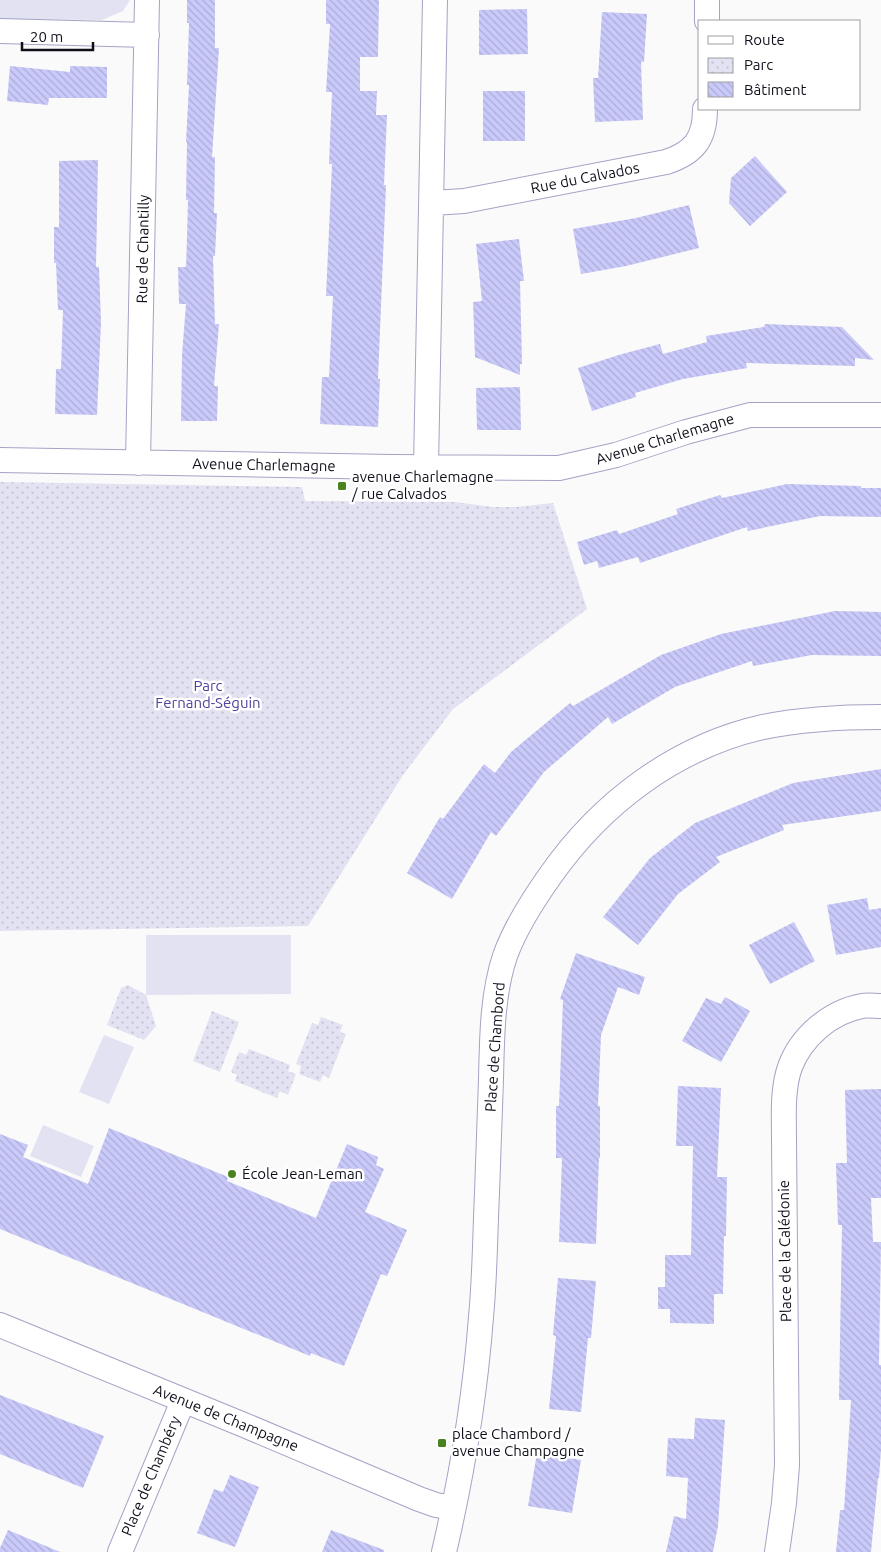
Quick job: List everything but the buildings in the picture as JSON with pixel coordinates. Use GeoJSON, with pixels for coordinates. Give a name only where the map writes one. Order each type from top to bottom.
{"type":"FeatureCollection","features":[{"type":"Feature","properties":{"kind":"street","name":"Rue de Chantilly"},"geometry":{"type":"LineString","coordinates":[[138,463],[147,0]]}},
{"type":"Feature","properties":{"kind":"street"},"geometry":{"type":"LineString","coordinates":[[426,467],[435,0]]}},
{"type":"Feature","properties":{"kind":"street"},"geometry":{"type":"LineString","coordinates":[[707,0],[707,20]]}},
{"type":"Feature","properties":{"kind":"street"},"geometry":{"type":"LineString","coordinates":[[0,31],[147,35]]}},
{"type":"Feature","properties":{"kind":"street","name":"Rue du Calvados"},"geometry":{"type":"LineString","coordinates":[[432,203],[464,201],[676,159],[691,150],[700,139],[705,110]]}},
{"type":"Feature","properties":{"kind":"street","name":"Avenue Charlemagne"},"geometry":{"type":"LineString","coordinates":[[0,460],[559,468],[616,455],[686,432],[750,415],[881,415]]}},
{"type":"Feature","properties":{"kind":"street","name":"Place de Chambord"},"geometry":{"type":"LineString","coordinates":[[444,1552],[454,1508],[469,1417],[482,1315],[492,1046],[502,969],[513,938],[542,887],[578,839],[617,800],[659,771],[730,737],[762,728],[815,719],[881,717]]}},
{"type":"Feature","properties":{"kind":"street","name":"Place de la Calédonie"},"geometry":{"type":"LineString","coordinates":[[777,1552],[787,1465],[784,1140],[786,1087],[790,1067],[800,1048],[829,1019],[845,1011],[863,1006],[881,1006]]}},
{"type":"Feature","properties":{"kind":"street","name":"Avenue de Champagne"},"geometry":{"type":"LineString","coordinates":[[0,1325],[419,1499],[436,1505],[454,1508]]}},
{"type":"Feature","properties":{"kind":"street","name":"Place de Chambéry"},"geometry":{"type":"LineString","coordinates":[[120,1552],[183,1401]]}},
{"type":"Feature","properties":{"kind":"green space"},"geometry":{"type":"Polygon","coordinates":[[[0,0],[130,0],[123,11],[102,20],[0,19],[0,0]]]}},
{"type":"Feature","properties":{"kind":"green space","name":"Parc Fernand-Séguin"},"geometry":{"type":"Polygon","coordinates":[[[0,482],[302,487],[305,501],[455,502],[493,507],[516,507],[553,503],[587,609],[453,709],[403,775],[308,926],[0,931],[0,482]]]}},
{"type":"Feature","properties":{"kind":"green space"},"geometry":{"type":"Polygon","coordinates":[[[146,935],[291,935],[291,994],[146,995],[146,935]]]}},
{"type":"Feature","properties":{"kind":"green space"},"geometry":{"type":"Polygon","coordinates":[[[128,985],[146,995],[156,1026],[144,1040],[107,1025],[121,988],[128,985]]]}},
{"type":"Feature","properties":{"kind":"green space"},"geometry":{"type":"Polygon","coordinates":[[[212,1011],[239,1022],[220,1072],[193,1061],[212,1011]]]}},
{"type":"Feature","properties":{"kind":"green space"},"geometry":{"type":"Polygon","coordinates":[[[321,1017],[343,1025],[340,1032],[346,1034],[329,1078],[323,1075],[320,1082],[299,1074],[301,1066],[296,1064],[312,1023],[318,1025],[321,1017]]]}},
{"type":"Feature","properties":{"kind":"green space"},"geometry":{"type":"Polygon","coordinates":[[[104,1035],[134,1047],[109,1104],[79,1092],[104,1035]]]}},
{"type":"Feature","properties":{"kind":"green space"},"geometry":{"type":"Polygon","coordinates":[[[249,1049],[290,1065],[288,1071],[296,1074],[288,1095],[280,1091],[277,1098],[235,1081],[237,1075],[231,1072],[239,1052],[246,1055],[249,1049]]]}},
{"type":"Feature","properties":{"kind":"green space"},"geometry":{"type":"Polygon","coordinates":[[[43,1125],[94,1146],[81,1177],[30,1156],[43,1125]]]}},
{"type":"Feature","properties":{"kind":"place","name":"avenue Charlemagne / rue Calvados"},"geometry":{"type":"Point","coordinates":[342,486]}},
{"type":"Feature","properties":{"kind":"place","name":"École Jean-Leman"},"geometry":{"type":"Point","coordinates":[232,1174]}},
{"type":"Feature","properties":{"kind":"place","name":"place Chambord / avenue Champagne"},"geometry":{"type":"Point","coordinates":[442,1443]}}]}
